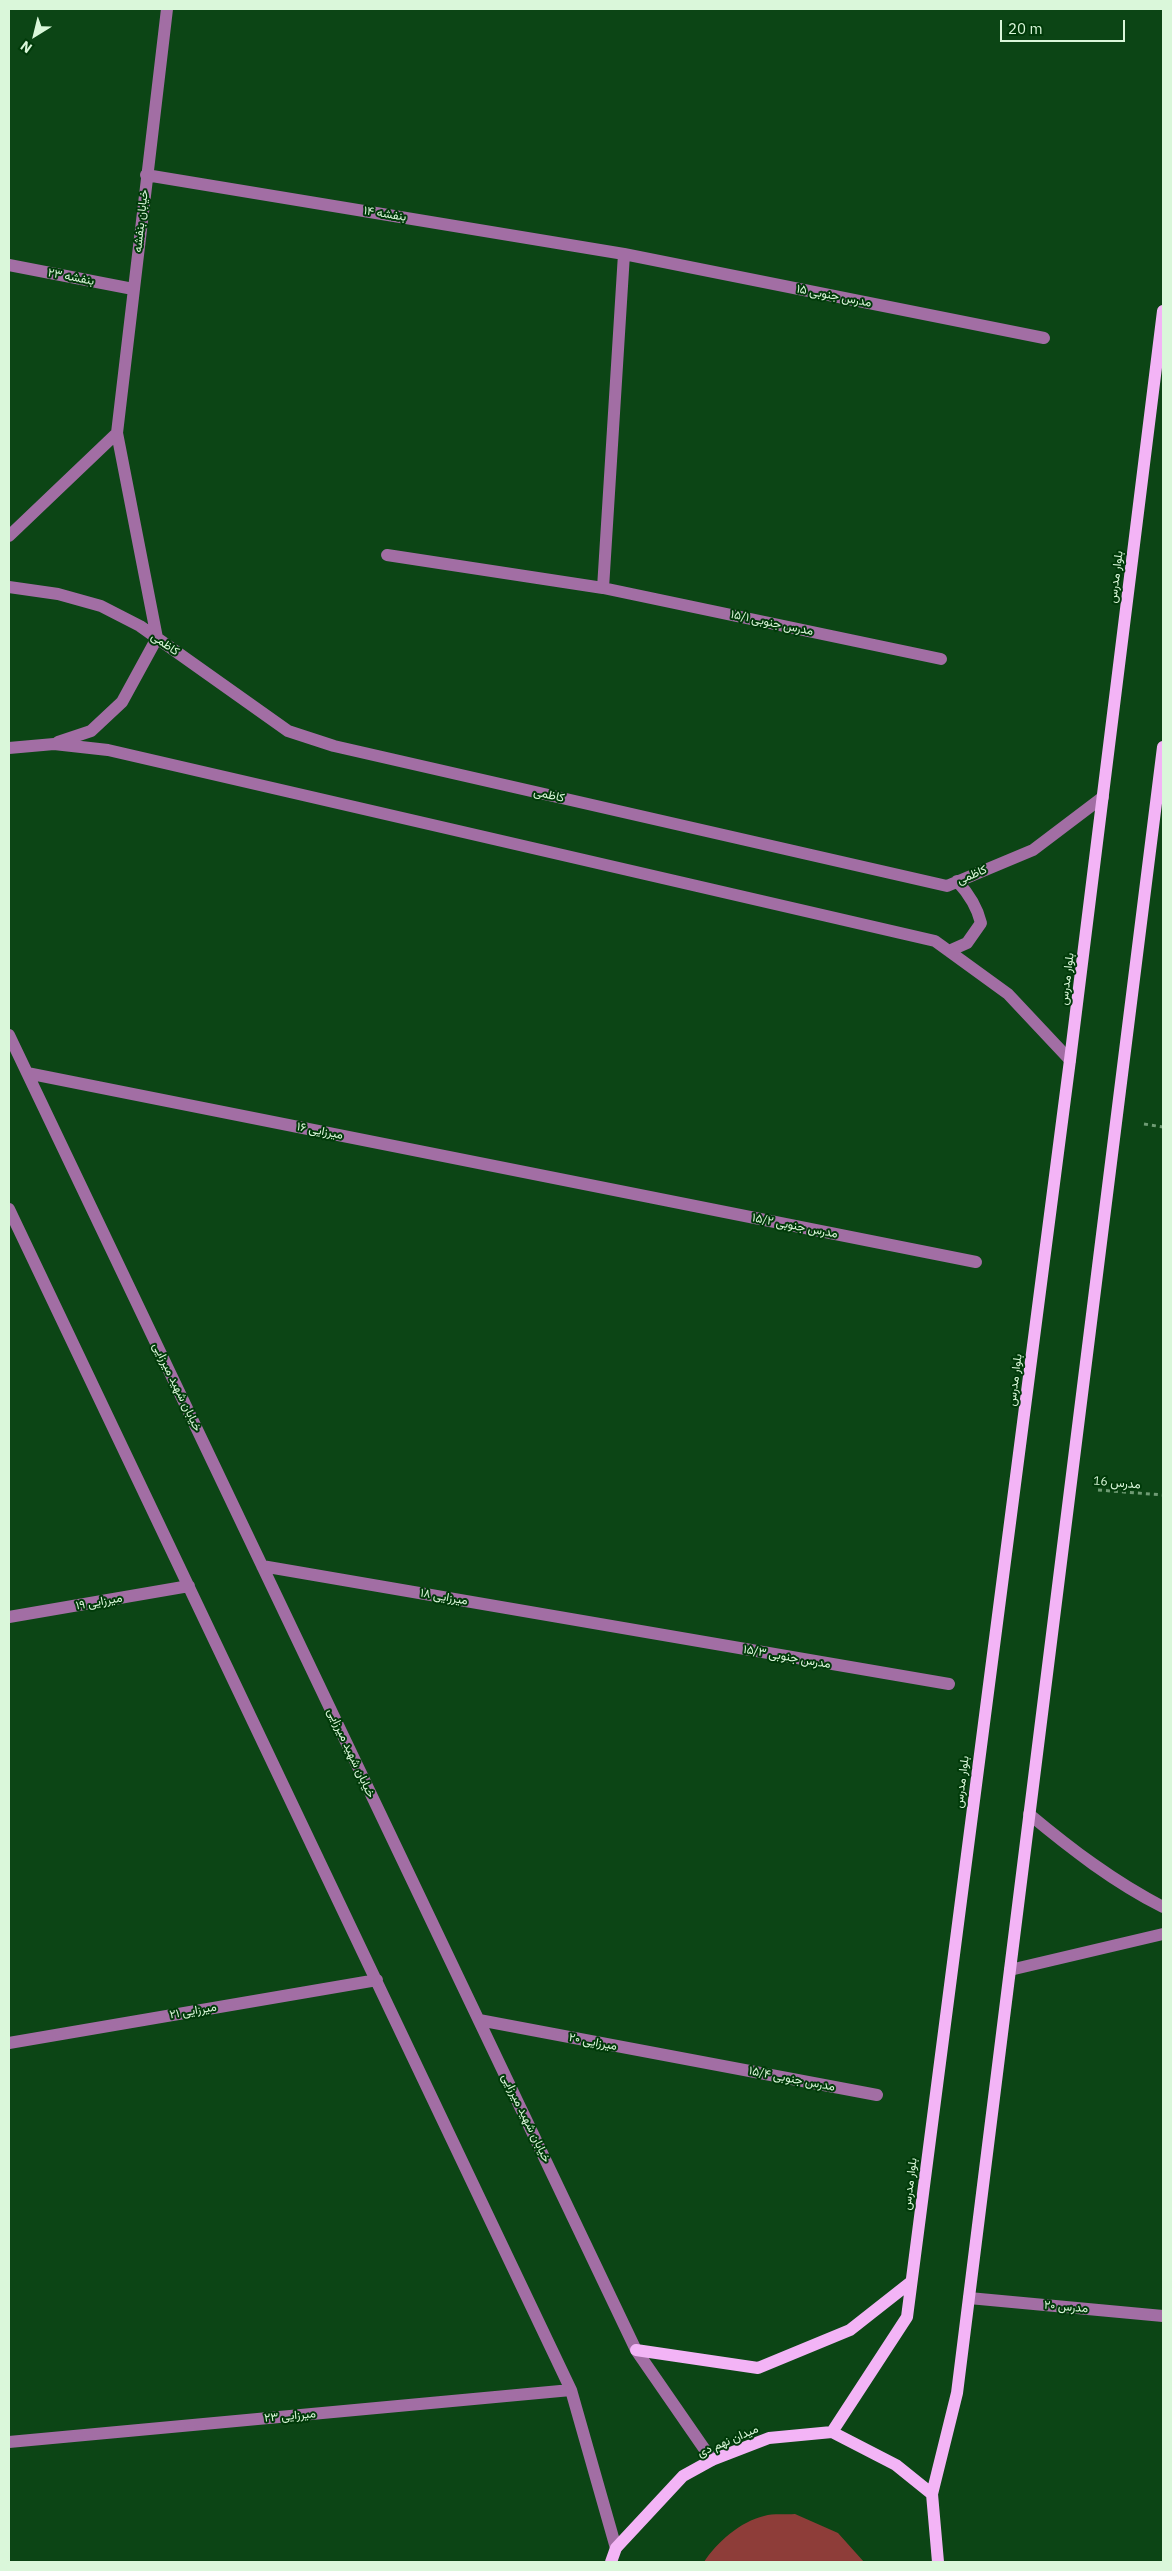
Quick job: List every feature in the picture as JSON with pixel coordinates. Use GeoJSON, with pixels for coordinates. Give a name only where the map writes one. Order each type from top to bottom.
{"type":"FeatureCollection","features":[{"type":"Feature","properties":{"kind":"main road","name":"بلوار مدرس"},"geometry":{"type":"LineString","coordinates":[[832,2432],[906,2317],[1070,1060],[1163,311]]}},
{"type":"Feature","properties":{"kind":"main road"},"geometry":{"type":"LineString","coordinates":[[938,2562],[932,2494],[957,2393],[1070,1487],[1159,825],[1163,747]]}},
{"type":"Feature","properties":{"kind":"main road"},"geometry":{"type":"LineString","coordinates":[[636,2350],[758,2368],[850,2330],[911,2282]]}},
{"type":"Feature","properties":{"kind":"main road"},"geometry":{"type":"LineString","coordinates":[[832,2432],[896,2465],[932,2494]]}},
{"type":"Feature","properties":{"kind":"main road","name":"میدان نهم دی"},"geometry":{"type":"LineString","coordinates":[[611,2562],[616,2548],[683,2476],[712,2460],[769,2438],[832,2432]]}},
{"type":"Feature","properties":{"kind":"street","name":"خیابان بنفشه"},"geometry":{"type":"LineString","coordinates":[[157,638],[117,433],[167,9]]}},
{"type":"Feature","properties":{"kind":"street","name":"بنفشه ۱۴"},"geometry":{"type":"LineString","coordinates":[[146,175],[624,254]]}},
{"type":"Feature","properties":{"kind":"street","name":"مدرس جنوبی ۱۵"},"geometry":{"type":"LineString","coordinates":[[624,254],[1044,338]]}},
{"type":"Feature","properties":{"kind":"street"},"geometry":{"type":"LineString","coordinates":[[603,588],[624,254]]}},
{"type":"Feature","properties":{"kind":"street","name":"بنفشه ۲۳"},"geometry":{"type":"LineString","coordinates":[[9,265],[133,289]]}},
{"type":"Feature","properties":{"kind":"street"},"geometry":{"type":"LineString","coordinates":[[9,536],[117,433]]}},
{"type":"Feature","properties":{"kind":"street","name":"مدرس جنوبی ۱۵/۱"},"geometry":{"type":"LineString","coordinates":[[387,555],[603,588],[941,659]]}},
{"type":"Feature","properties":{"kind":"street","name":"کاظمی"},"geometry":{"type":"LineString","coordinates":[[9,587],[58,594],[101,606],[140,626],[288,731],[334,746],[947,886],[1033,850],[1103,797]]}},
{"type":"Feature","properties":{"kind":"street"},"geometry":{"type":"LineString","coordinates":[[54,744],[91,731],[122,702],[157,638]]}},
{"type":"Feature","properties":{"kind":"street"},"geometry":{"type":"LineString","coordinates":[[9,748],[54,744],[108,750],[935,941],[1008,994],[1070,1060]]}},
{"type":"Feature","properties":{"kind":"street"},"geometry":{"type":"LineString","coordinates":[[949,951],[967,944],[981,923],[978,911],[970,895],[957,881]]}},
{"type":"Feature","properties":{"kind":"street","name":"خیابان شهید میرزایی"},"geometry":{"type":"LineString","coordinates":[[9,1035],[636,2350],[712,2460]]}},
{"type":"Feature","properties":{"kind":"street","name":"میرزایی ۱۶"},"geometry":{"type":"LineString","coordinates":[[27,1073],[614,1190]]}},
{"type":"Feature","properties":{"kind":"street","name":"مدرس جنوبی ۱۵/۲"},"geometry":{"type":"LineString","coordinates":[[614,1190],[976,1262]]}},
{"type":"Feature","properties":{"kind":"street"},"geometry":{"type":"LineString","coordinates":[[9,1209],[12,1222],[189,1586],[571,2390],[616,2548]]}},
{"type":"Feature","properties":{"kind":"street","name":"میرزایی ۱۸"},"geometry":{"type":"LineString","coordinates":[[262,1566],[625,1628]]}},
{"type":"Feature","properties":{"kind":"street","name":"میرزایی ۱۹"},"geometry":{"type":"LineString","coordinates":[[9,1617],[189,1586]]}},
{"type":"Feature","properties":{"kind":"street","name":"مدرس جنوبی ۱۵/۳"},"geometry":{"type":"LineString","coordinates":[[625,1628],[949,1684]]}},
{"type":"Feature","properties":{"kind":"street"},"geometry":{"type":"LineString","coordinates":[[1028,1814],[1078,1855],[1136,1893],[1163,1907]]}},
{"type":"Feature","properties":{"kind":"street"},"geometry":{"type":"LineString","coordinates":[[1010,1970],[1163,1934]]}},
{"type":"Feature","properties":{"kind":"street","name":"میرزایی ۲۱"},"geometry":{"type":"LineString","coordinates":[[9,2043],[377,1980]]}},
{"type":"Feature","properties":{"kind":"street","name":"میرزایی ۲۰"},"geometry":{"type":"LineString","coordinates":[[479,2020],[707,2063]]}},
{"type":"Feature","properties":{"kind":"street","name":"مدرس جنوبی ۱۵/۴"},"geometry":{"type":"LineString","coordinates":[[707,2063],[877,2095]]}},
{"type":"Feature","properties":{"kind":"street","name":"مدرس ۲۰"},"geometry":{"type":"LineString","coordinates":[[969,2298],[1163,2316]]}},
{"type":"Feature","properties":{"kind":"street","name":"میرزایی ۲۳"},"geometry":{"type":"LineString","coordinates":[[9,2442],[571,2390]]}},
{"type":"Feature","properties":{"kind":"path","name":"مدرس 16"},"geometry":{"type":"LineString","coordinates":[[1070,1487],[1163,1495]]}},
{"type":"Feature","properties":{"kind":"shaded area"},"geometry":{"type":"Polygon","coordinates":[[[795,2514],[838,2533],[864,2562],[704,2562],[722,2540],[747,2523],[768,2515],[795,2514]]]}}]}
